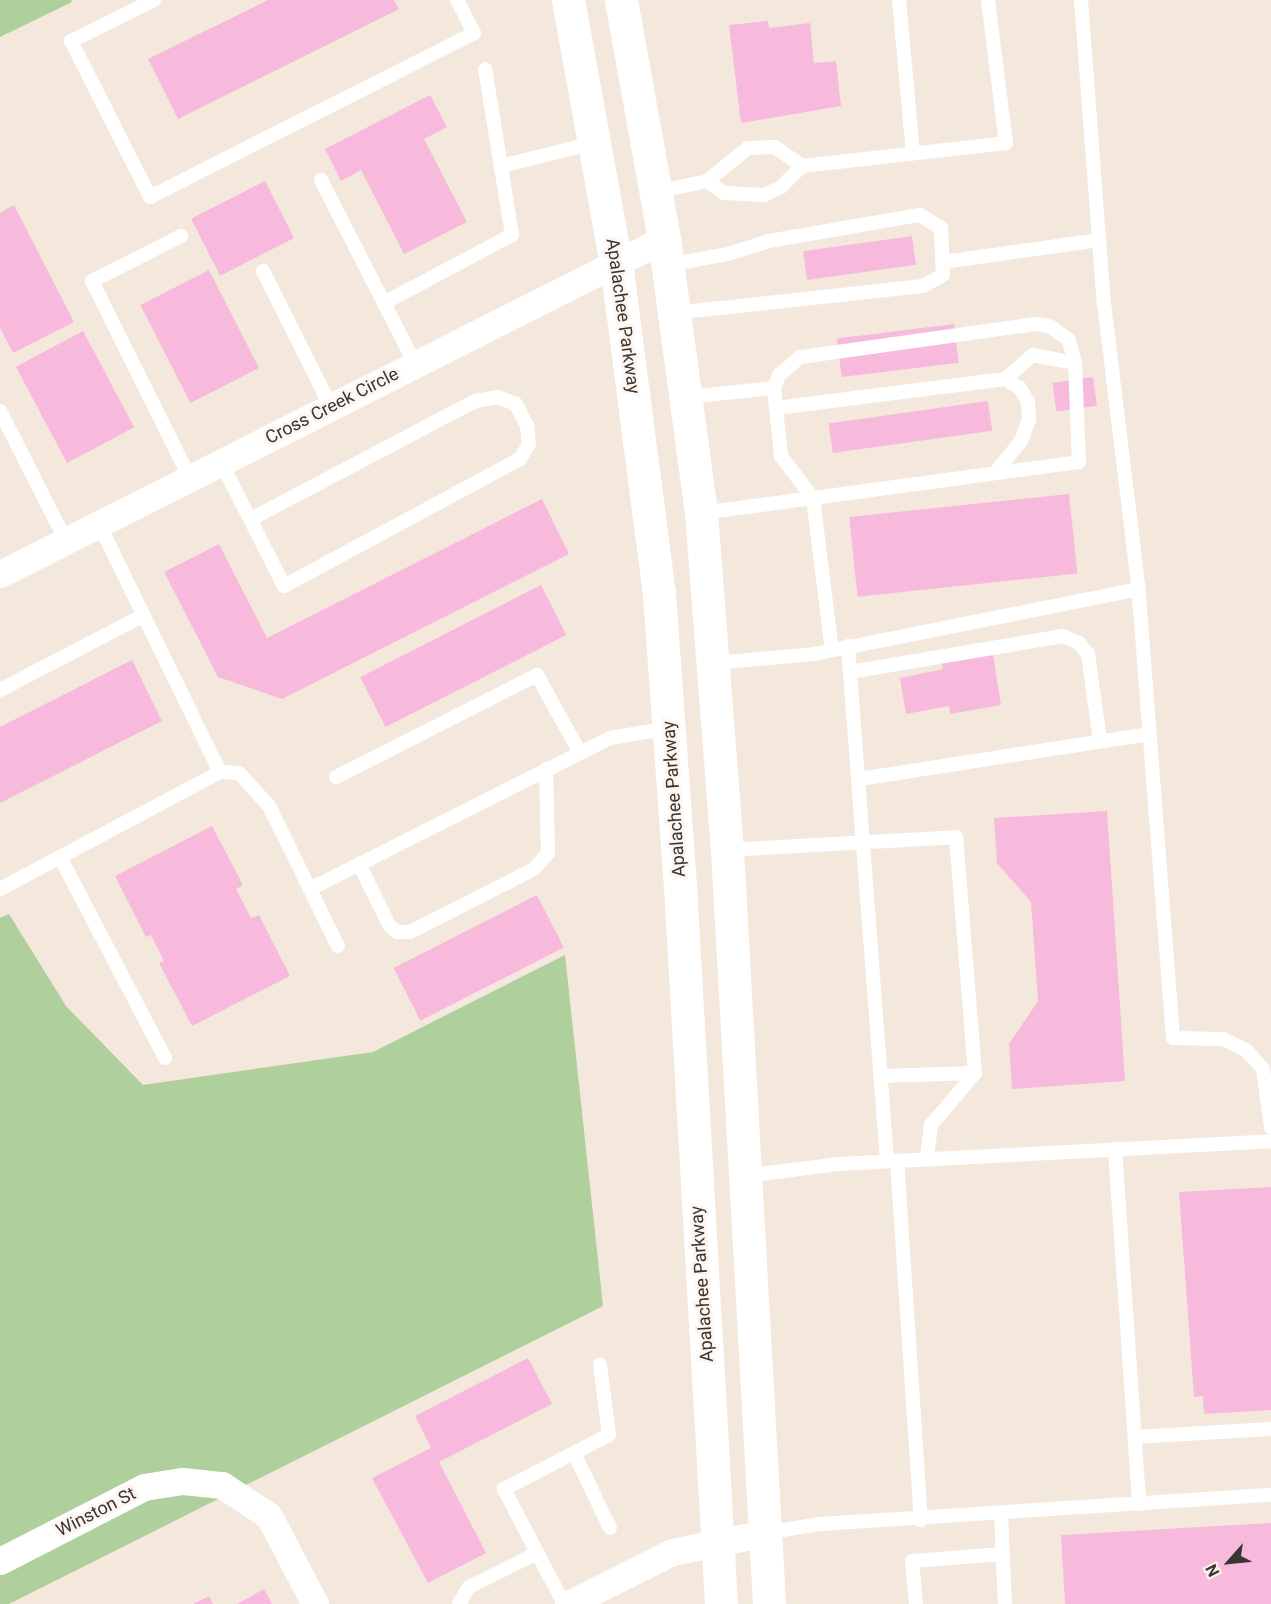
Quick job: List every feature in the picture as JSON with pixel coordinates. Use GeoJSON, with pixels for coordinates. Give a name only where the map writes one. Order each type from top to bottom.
{"type":"FeatureCollection","features":[{"type":"Feature","properties":{"kind":"main road","name":"Apalachee Parkway"},"geometry":{"type":"LineString","coordinates":[[568,0],[597,143],[648,496],[669,728],[721,1604]]}},
{"type":"Feature","properties":{"kind":"main road"},"geometry":{"type":"LineString","coordinates":[[621,0],[666,252],[702,513],[727,850],[769,1604]]}},
{"type":"Feature","properties":{"kind":"street","name":"Cross Creek Circle"},"geometry":{"type":"LineString","coordinates":[[0,574],[616,263],[666,252]]}},
{"type":"Feature","properties":{"kind":"street","name":"Winston St"},"geometry":{"type":"LineString","coordinates":[[0,1561],[144,1487],[183,1481],[222,1485],[269,1516],[315,1604]]}},
{"type":"Feature","properties":{"kind":"street"},"geometry":{"type":"LineString","coordinates":[[568,1604],[672,1552],[765,1533]]}},
{"type":"Feature","properties":{"kind":"lane"},"geometry":{"type":"LineString","coordinates":[[154,0],[71,41],[150,197],[474,33],[457,0]]}},
{"type":"Feature","properties":{"kind":"lane"},"geometry":{"type":"LineString","coordinates":[[899,0],[913,153]]}},
{"type":"Feature","properties":{"kind":"lane"},"geometry":{"type":"LineString","coordinates":[[707,181],[724,193],[764,195],[781,187],[802,166],[1006,143],[988,0]]}},
{"type":"Feature","properties":{"kind":"lane"},"geometry":{"type":"LineString","coordinates":[[1082,0],[1099,240],[1138,589],[1173,1038],[1223,1040],[1246,1050],[1263,1069],[1271,1126]]}},
{"type":"Feature","properties":{"kind":"lane"},"geometry":{"type":"LineString","coordinates":[[384,303],[512,235],[485,69]]}},
{"type":"Feature","properties":{"kind":"lane"},"geometry":{"type":"LineString","coordinates":[[501,166],[597,143]]}},
{"type":"Feature","properties":{"kind":"lane"},"geometry":{"type":"LineString","coordinates":[[656,192],[707,181],[748,148],[776,147],[802,166]]}},
{"type":"Feature","properties":{"kind":"lane"},"geometry":{"type":"LineString","coordinates":[[321,180],[415,364]]}},
{"type":"Feature","properties":{"kind":"lane"},"geometry":{"type":"LineString","coordinates":[[666,252],[728,254],[769,241],[920,215],[941,228],[943,275],[923,286],[675,313]]}},
{"type":"Feature","properties":{"kind":"lane"},"geometry":{"type":"LineString","coordinates":[[181,236],[92,281],[190,478]]}},
{"type":"Feature","properties":{"kind":"lane"},"geometry":{"type":"LineString","coordinates":[[943,262],[1099,240]]}},
{"type":"Feature","properties":{"kind":"lane"},"geometry":{"type":"LineString","coordinates":[[262,271],[331,407]]}},
{"type":"Feature","properties":{"kind":"lane"},"geometry":{"type":"LineString","coordinates":[[702,513],[813,498],[995,473],[1079,462],[1075,363],[1069,340],[1050,326],[1035,324],[800,357],[779,375],[774,388],[782,456],[813,498],[832,650]]}},
{"type":"Feature","properties":{"kind":"lane"},"geometry":{"type":"LineString","coordinates":[[776,408],[1005,379],[1033,355],[1075,363]]}},
{"type":"Feature","properties":{"kind":"lane"},"geometry":{"type":"LineString","coordinates":[[995,473],[1021,441],[1029,420],[1024,395],[1005,379]]}},
{"type":"Feature","properties":{"kind":"lane"},"geometry":{"type":"LineString","coordinates":[[687,397],[774,388]]}},
{"type":"Feature","properties":{"kind":"lane"},"geometry":{"type":"LineString","coordinates":[[222,462],[284,586],[520,459],[529,444],[527,426],[516,404],[498,397],[475,401],[251,519]]}},
{"type":"Feature","properties":{"kind":"lane"},"geometry":{"type":"LineString","coordinates":[[0,411],[66,541]]}},
{"type":"Feature","properties":{"kind":"lane"},"geometry":{"type":"LineString","coordinates":[[99,524],[220,772]]}},
{"type":"Feature","properties":{"kind":"lane"},"geometry":{"type":"LineString","coordinates":[[714,663],[832,650],[1138,589]]}},
{"type":"Feature","properties":{"kind":"lane"},"geometry":{"type":"LineString","coordinates":[[0,690],[144,615]]}},
{"type":"Feature","properties":{"kind":"lane"},"geometry":{"type":"LineString","coordinates":[[850,672],[1063,636],[1079,643],[1088,654],[1100,741]]}},
{"type":"Feature","properties":{"kind":"lane"},"geometry":{"type":"LineString","coordinates":[[848,646],[880,1076],[892,1161],[921,1520]]}},
{"type":"Feature","properties":{"kind":"lane"},"geometry":{"type":"LineString","coordinates":[[336,777],[537,675],[580,753]]}},
{"type":"Feature","properties":{"kind":"lane"},"geometry":{"type":"LineString","coordinates":[[310,889],[546,768],[610,738],[669,728]]}},
{"type":"Feature","properties":{"kind":"lane"},"geometry":{"type":"LineString","coordinates":[[859,779],[1150,734]]}},
{"type":"Feature","properties":{"kind":"lane"},"geometry":{"type":"LineString","coordinates":[[359,864],[389,924],[397,932],[410,932],[514,880],[534,869],[548,853],[546,768]]}},
{"type":"Feature","properties":{"kind":"lane"},"geometry":{"type":"LineString","coordinates":[[0,889],[220,772],[239,773],[252,784],[269,806],[338,946]]}},
{"type":"Feature","properties":{"kind":"lane"},"geometry":{"type":"LineString","coordinates":[[727,850],[956,837],[975,1073],[931,1125],[927,1159]]}},
{"type":"Feature","properties":{"kind":"lane"},"geometry":{"type":"LineString","coordinates":[[60,857],[165,1058]]}},
{"type":"Feature","properties":{"kind":"lane"},"geometry":{"type":"LineString","coordinates":[[880,1076],[975,1073]]}},
{"type":"Feature","properties":{"kind":"lane"},"geometry":{"type":"LineString","coordinates":[[745,1176],[892,1161],[1271,1141]]}},
{"type":"Feature","properties":{"kind":"lane"},"geometry":{"type":"LineString","coordinates":[[1115,1149],[1139,1504]]}},
{"type":"Feature","properties":{"kind":"lane"},"geometry":{"type":"LineString","coordinates":[[564,1604],[504,1489],[609,1435],[600,1365]]}},
{"type":"Feature","properties":{"kind":"lane"},"geometry":{"type":"LineString","coordinates":[[1135,1437],[1271,1429]]}},
{"type":"Feature","properties":{"kind":"lane"},"geometry":{"type":"LineString","coordinates":[[574,1453],[610,1528]]}},
{"type":"Feature","properties":{"kind":"lane"},"geometry":{"type":"LineString","coordinates":[[765,1533],[820,1524],[921,1520],[1271,1495]]}},
{"type":"Feature","properties":{"kind":"lane"},"geometry":{"type":"LineString","coordinates":[[1000,1514],[1005,1604]]}},
{"type":"Feature","properties":{"kind":"lane"},"geometry":{"type":"LineString","coordinates":[[459,1604],[469,1587],[537,1552]]}},
{"type":"Feature","properties":{"kind":"lane"},"geometry":{"type":"LineString","coordinates":[[916,1604],[912,1561],[1003,1554]]}},
{"type":"Feature","properties":{"kind":"green space"},"geometry":{"type":"Polygon","coordinates":[[[0,0],[71,0],[72,2],[0,37],[0,0]]]}},
{"type":"Feature","properties":{"kind":"green space"},"geometry":{"type":"Polygon","coordinates":[[[9,914],[66,1006],[143,1085],[373,1052],[565,955],[603,1306],[9,1604],[0,1604],[0,918],[9,914]]]}},
{"type":"Feature","properties":{"kind":"building"},"geometry":{"type":"Polygon","coordinates":[[[268,0],[394,0],[399,9],[178,119],[148,59],[268,0]]]}},
{"type":"Feature","properties":{"kind":"building"},"geometry":{"type":"Polygon","coordinates":[[[768,21],[769,28],[810,23],[814,63],[836,61],[841,106],[741,123],[729,25],[768,21]]]}},
{"type":"Feature","properties":{"kind":"building"},"geometry":{"type":"Polygon","coordinates":[[[430,95],[447,127],[424,139],[467,222],[404,254],[361,170],[341,181],[325,149],[430,95]]]}},
{"type":"Feature","properties":{"kind":"building"},"geometry":{"type":"Polygon","coordinates":[[[265,181],[294,238],[220,276],[191,219],[265,181]]]}},
{"type":"Feature","properties":{"kind":"building"},"geometry":{"type":"Polygon","coordinates":[[[14,205],[74,322],[13,353],[0,328],[0,213],[14,205]]]}},
{"type":"Feature","properties":{"kind":"building"},"geometry":{"type":"Polygon","coordinates":[[[912,236],[916,265],[807,280],[803,251],[912,236]]]}},
{"type":"Feature","properties":{"kind":"building"},"geometry":{"type":"Polygon","coordinates":[[[209,270],[259,368],[190,403],[140,305],[209,270]]]}},
{"type":"Feature","properties":{"kind":"building"},"geometry":{"type":"Polygon","coordinates":[[[954,324],[959,363],[842,377],[837,338],[954,324]]]}},
{"type":"Feature","properties":{"kind":"building"},"geometry":{"type":"Polygon","coordinates":[[[83,331],[134,427],[67,463],[16,367],[83,331]]]}},
{"type":"Feature","properties":{"kind":"building"},"geometry":{"type":"Polygon","coordinates":[[[1093,377],[1097,406],[1056,411],[1052,383],[1093,377]]]}},
{"type":"Feature","properties":{"kind":"building"},"geometry":{"type":"Polygon","coordinates":[[[988,401],[992,431],[833,453],[829,423],[988,401]]]}},
{"type":"Feature","properties":{"kind":"building"},"geometry":{"type":"Polygon","coordinates":[[[1069,494],[1077,574],[858,597],[849,517],[1069,494]]]}},
{"type":"Feature","properties":{"kind":"building"},"geometry":{"type":"Polygon","coordinates":[[[542,499],[569,554],[282,699],[218,677],[164,572],[219,544],[267,638],[542,499]]]}},
{"type":"Feature","properties":{"kind":"building"},"geometry":{"type":"Polygon","coordinates":[[[541,585],[566,635],[386,727],[360,677],[541,585]]]}},
{"type":"Feature","properties":{"kind":"building"},"geometry":{"type":"Polygon","coordinates":[[[993,655],[1001,705],[950,714],[949,706],[906,714],[900,678],[943,669],[942,663],[993,655]]]}},
{"type":"Feature","properties":{"kind":"building"},"geometry":{"type":"Polygon","coordinates":[[[132,660],[162,721],[0,803],[0,727],[132,660]]]}},
{"type":"Feature","properties":{"kind":"building"},"geometry":{"type":"Polygon","coordinates":[[[1107,811],[1125,1081],[1012,1089],[1009,1044],[1038,1001],[1031,902],[997,863],[994,818],[1107,811]]]}},
{"type":"Feature","properties":{"kind":"building"},"geometry":{"type":"Polygon","coordinates":[[[212,826],[243,885],[236,889],[251,918],[259,915],[290,976],[192,1026],[159,963],[164,961],[151,935],[146,937],[115,876],[212,826]]]}},
{"type":"Feature","properties":{"kind":"building"},"geometry":{"type":"Polygon","coordinates":[[[537,895],[564,948],[420,1021],[394,968],[537,895]]]}},
{"type":"Feature","properties":{"kind":"building"},"geometry":{"type":"Polygon","coordinates":[[[1271,1187],[1271,1410],[1204,1414],[1203,1396],[1194,1397],[1179,1192],[1271,1187]]]}},
{"type":"Feature","properties":{"kind":"building"},"geometry":{"type":"Polygon","coordinates":[[[528,1358],[552,1404],[439,1462],[486,1553],[428,1583],[372,1478],[431,1448],[415,1416],[528,1358]]]}},
{"type":"Feature","properties":{"kind":"building"},"geometry":{"type":"Polygon","coordinates":[[[1271,1523],[1271,1604],[1065,1604],[1061,1535],[1271,1523]]]}},
{"type":"Feature","properties":{"kind":"building"},"geometry":{"type":"Polygon","coordinates":[[[264,1589],[272,1604],[237,1604],[264,1589]]]}},
{"type":"Feature","properties":{"kind":"building"},"geometry":{"type":"Polygon","coordinates":[[[209,1596],[213,1604],[193,1604],[209,1596]]]}}]}
